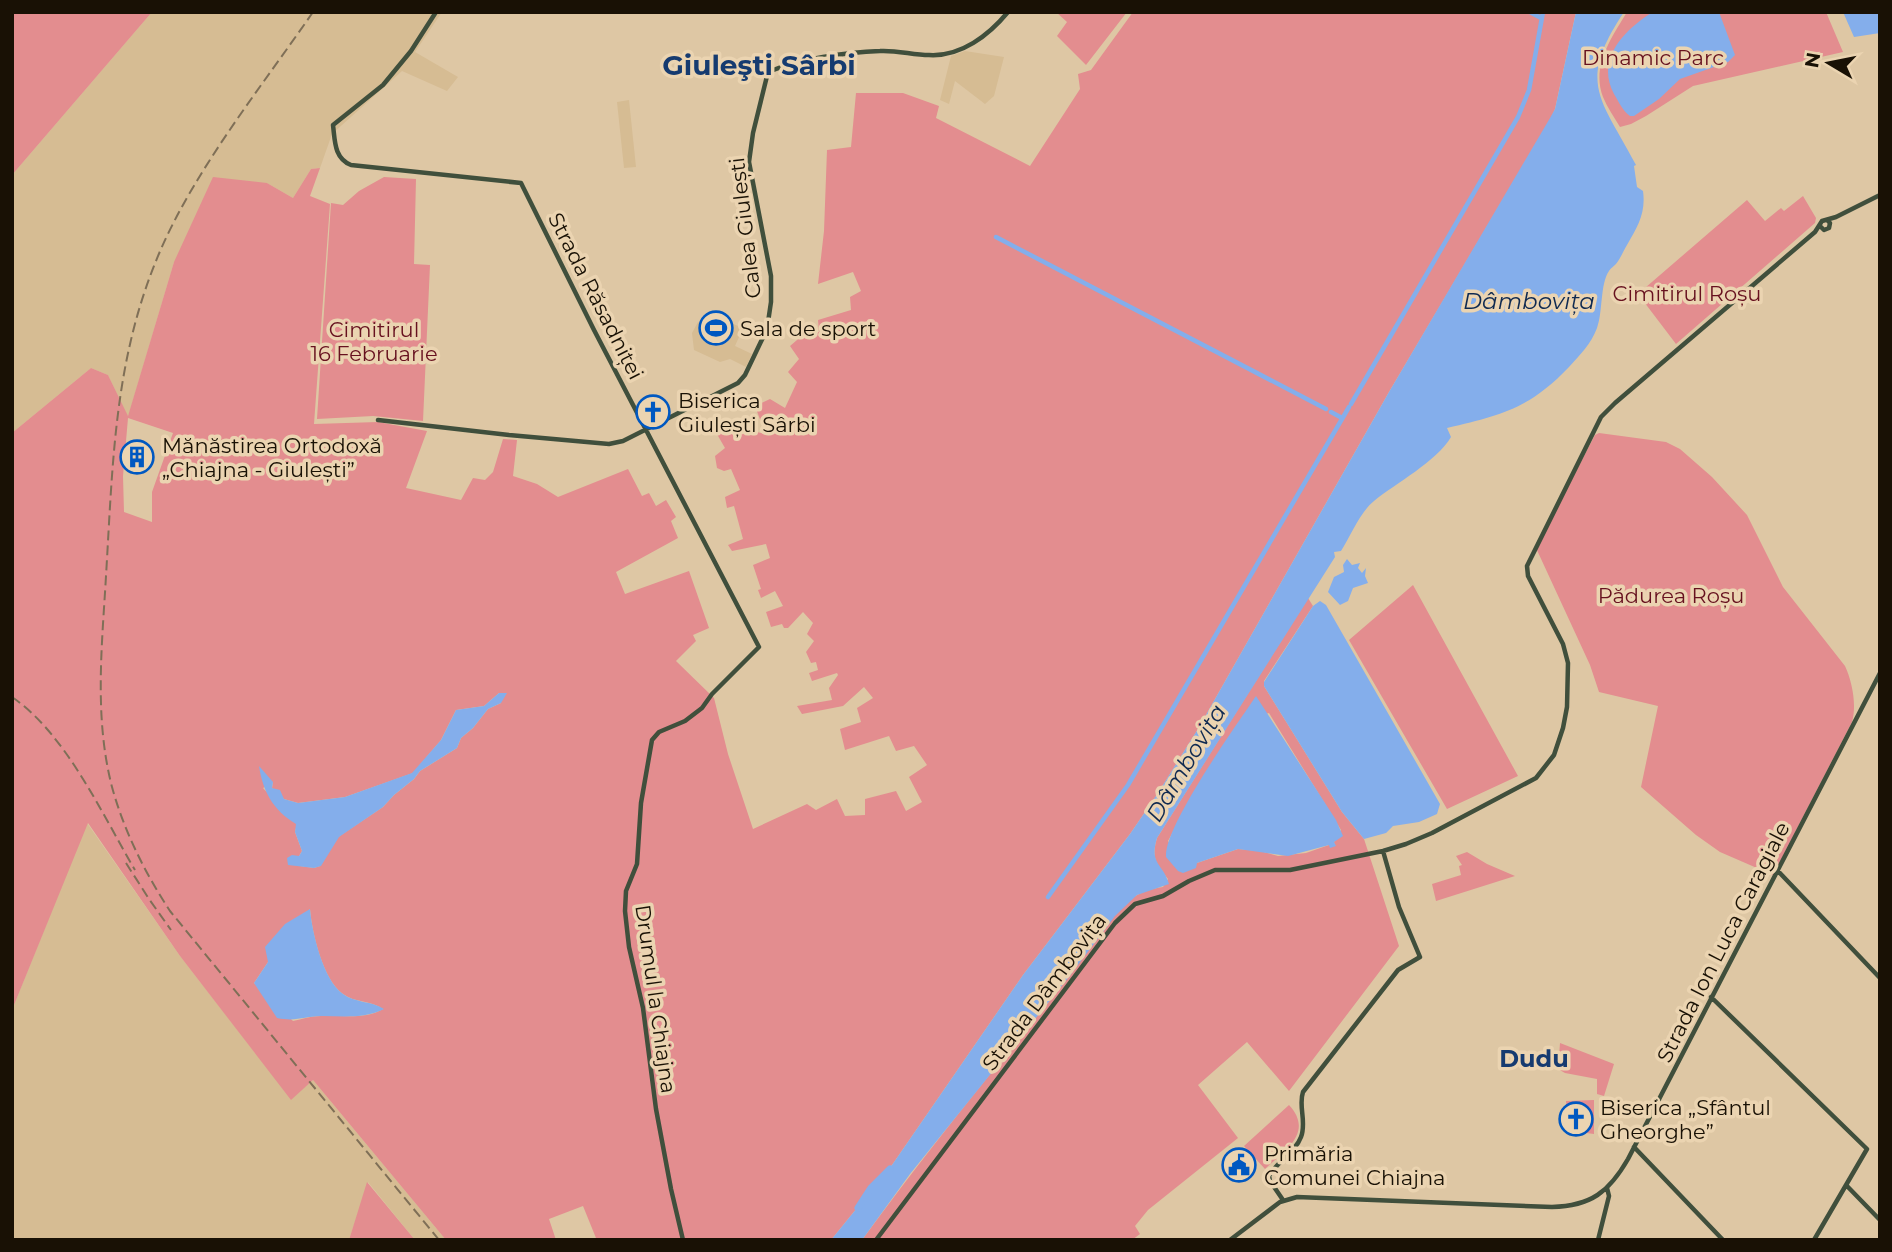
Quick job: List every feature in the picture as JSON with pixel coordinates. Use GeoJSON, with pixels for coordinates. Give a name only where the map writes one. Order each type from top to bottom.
{"type":"FeatureCollection","features":[{"type":"Feature","properties":{"kind":"main road","name":"Strada Răsadniței"},"geometry":{"type":"LineString","coordinates":[[436,12],[411,51],[390,77],[332,125],[338,155],[342,161],[351,165],[522,183],[594,330],[759,647]]}},
{"type":"Feature","properties":{"kind":"main road","name":"Calea Giulești"},"geometry":{"type":"LineString","coordinates":[[378,420],[600,444],[623,441],[738,383],[745,375],[767,329],[771,276],[749,162],[768,72],[791,64],[874,51],[933,55],[954,51],[980,39],[1008,12]]}},
{"type":"Feature","properties":{"kind":"main road"},"geometry":{"type":"LineString","coordinates":[[1829,222],[1828,229],[1821,227],[1822,221],[1829,222],[1880,195]]}},
{"type":"Feature","properties":{"kind":"main road","name":"Strada Dâmbovița"},"geometry":{"type":"LineString","coordinates":[[876,1240],[1128,908],[1215,870],[1281,871],[1383,851],[1432,833],[1514,791],[1541,773],[1553,755],[1564,723],[1568,694],[1566,652],[1528,576],[1527,568],[1538,539],[1601,417],[1821,227]]}},
{"type":"Feature","properties":{"kind":"main road","name":"Drumul la Chiajna"},"geometry":{"type":"LineString","coordinates":[[683,1240],[653,1094],[641,998],[629,947],[626,891],[635,872],[638,856],[641,803],[652,740],[659,732],[685,721],[702,708],[759,647]]}},
{"type":"Feature","properties":{"kind":"main road","name":"Strada Ion Luca Caragiale"},"geometry":{"type":"LineString","coordinates":[[1283,1200],[1308,1197],[1552,1208],[1586,1202],[1607,1188],[1635,1148],[1880,673]]}},
{"type":"Feature","properties":{"kind":"main road"},"geometry":{"type":"LineString","coordinates":[[1230,1240],[1283,1200],[1269,1177],[1272,1170],[1294,1150],[1302,1136],[1303,1091],[1398,970],[1420,957],[1399,907],[1383,851]]}},
{"type":"Feature","properties":{"kind":"main road"},"geometry":{"type":"LineString","coordinates":[[1777,870],[1880,978]]}},
{"type":"Feature","properties":{"kind":"main road"},"geometry":{"type":"LineString","coordinates":[[1712,997],[1867,1149],[1814,1240]]}},
{"type":"Feature","properties":{"kind":"main road"},"geometry":{"type":"LineString","coordinates":[[1635,1148],[1723,1240]]}},
{"type":"Feature","properties":{"kind":"main road"},"geometry":{"type":"LineString","coordinates":[[1847,1186],[1880,1220]]}},
{"type":"Feature","properties":{"kind":"main road"},"geometry":{"type":"LineString","coordinates":[[1598,1240],[1609,1196],[1607,1188]]}},
{"type":"Feature","properties":{"kind":"shaded area"},"geometry":{"type":"Polygon","coordinates":[[[152,12],[442,12],[415,52],[458,77],[447,91],[402,71],[332,134],[320,168],[311,169],[293,198],[267,183],[174,262],[128,417],[108,375],[91,368],[12,433],[12,175],[152,12]]]}},
{"type":"Feature","properties":{"kind":"shaded area"},"geometry":{"type":"Polygon","coordinates":[[[965,51],[1004,57],[994,96],[985,104],[955,81],[949,104],[940,100],[951,56],[965,51]]]}},
{"type":"Feature","properties":{"kind":"shaded area"},"geometry":{"type":"Polygon","coordinates":[[[629,100],[636,167],[624,168],[617,102],[629,100]]]}},
{"type":"Feature","properties":{"kind":"shaded area"},"geometry":{"type":"Polygon","coordinates":[[[709,314],[743,328],[735,346],[752,354],[746,367],[730,359],[720,362],[694,350],[692,333],[698,322],[705,325],[709,314]]]}},
{"type":"Feature","properties":{"kind":"shaded area"},"geometry":{"type":"Polygon","coordinates":[[[87,823],[180,956],[291,1099],[313,1080],[446,1240],[415,1240],[368,1182],[349,1240],[12,1240],[12,1010],[87,823]]]}},
{"type":"Feature","properties":{"kind":"green space"},"geometry":{"type":"Polygon","coordinates":[[[12,12],[152,12],[12,175],[12,12]]]}},
{"type":"Feature","properties":{"kind":"green space"},"geometry":{"type":"Polygon","coordinates":[[[1056,12],[1127,12],[1086,65],[1057,36],[1067,22],[1056,12]]]}},
{"type":"Feature","properties":{"kind":"green space"},"geometry":{"type":"Polygon","coordinates":[[[1133,12],[1576,12],[1551,118],[1389,392],[1198,729],[1130,834],[1023,975],[892,1165],[831,1240],[599,1240],[583,1206],[549,1219],[556,1240],[446,1240],[313,1080],[291,1100],[180,956],[88,823],[12,1010],[12,433],[91,368],[108,375],[128,416],[174,262],[213,177],[267,183],[293,198],[311,169],[320,168],[310,196],[330,204],[314,424],[378,422],[427,431],[406,488],[461,500],[473,478],[485,480],[493,472],[503,439],[517,440],[513,476],[537,484],[558,497],[628,469],[642,496],[649,493],[656,506],[666,500],[676,517],[671,521],[678,538],[616,572],[625,594],[689,571],[709,628],[693,635],[696,641],[676,661],[714,698],[728,754],[753,829],[807,804],[816,810],[837,799],[845,816],[865,815],[865,799],[896,791],[906,811],[922,802],[909,777],[927,765],[914,746],[896,751],[889,736],[845,750],[840,729],[861,722],[857,708],[873,698],[864,687],[843,706],[802,714],[797,706],[832,700],[829,688],[838,675],[837,673],[812,681],[809,673],[818,670],[816,662],[811,663],[806,652],[814,641],[807,634],[813,623],[803,612],[788,628],[784,628],[782,624],[771,627],[766,612],[783,606],[775,591],[761,598],[758,590],[761,589],[753,565],[770,558],[766,544],[732,551],[728,545],[743,539],[734,506],[727,508],[725,497],[740,490],[731,469],[724,471],[717,468],[715,456],[725,448],[714,429],[725,424],[761,433],[764,430],[755,406],[770,399],[785,408],[797,382],[788,372],[799,359],[790,346],[804,334],[819,332],[818,320],[851,310],[850,297],[861,291],[853,272],[818,284],[824,231],[827,150],[851,147],[856,93],[903,93],[939,106],[936,118],[1030,166],[1080,89],[1078,74],[1091,70],[1133,12]],[[128,418],[123,476],[124,512],[152,522],[152,492],[173,433],[128,418]],[[499,693],[484,706],[456,710],[441,740],[413,773],[345,797],[298,803],[284,799],[272,788],[273,782],[263,788],[297,824],[295,832],[302,851],[299,856],[300,866],[320,866],[338,837],[383,807],[420,771],[457,748],[461,738],[488,709],[501,703],[499,693]],[[310,909],[254,983],[293,1021],[318,1016],[361,1016],[383,1009],[348,997],[336,987],[320,955],[310,909]]]}},
{"type":"Feature","properties":{"kind":"green space","name":"Dinamic Parc"},"geometry":{"type":"Polygon","coordinates":[[[1627,12],[1826,12],[1843,52],[1693,86],[1646,116],[1620,127],[1603,97],[1600,74],[1605,52],[1627,12]]]}},
{"type":"Feature","properties":{"kind":"green space","name":"Cimitirul 16 Februarie"},"geometry":{"type":"Polygon","coordinates":[[[384,177],[416,179],[414,264],[430,265],[423,421],[373,416],[317,419],[331,203],[343,205],[359,191],[384,177]]]}},
{"type":"Feature","properties":{"kind":"green space","name":"Cimitirul Roșu"},"geometry":{"type":"Polygon","coordinates":[[[1803,196],[1816,218],[1815,223],[1676,344],[1638,294],[1747,200],[1765,221],[1803,196]]]}},
{"type":"Feature","properties":{"kind":"green space","name":"Pădurea Roșu"},"geometry":{"type":"Polygon","coordinates":[[[1599,433],[1666,442],[1680,449],[1712,477],[1747,515],[1783,587],[1848,672],[1854,701],[1852,722],[1773,875],[1720,852],[1696,835],[1641,787],[1658,706],[1599,692],[1590,665],[1536,548],[1595,435],[1599,433]]]}},
{"type":"Feature","properties":{"kind":"green space"},"geometry":{"type":"Polygon","coordinates":[[[1413,585],[1518,776],[1447,809],[1349,640],[1413,585]]]}},
{"type":"Feature","properties":{"kind":"green space"},"geometry":{"type":"Polygon","coordinates":[[[1308,598],[1313,606],[1264,681],[1264,686],[1342,812],[1364,839],[1399,946],[1289,1091],[1247,1042],[1198,1085],[1238,1138],[1148,1210],[1135,1226],[1140,1234],[1132,1240],[862,1240],[1119,910],[1137,895],[1163,887],[1168,879],[1156,860],[1154,851],[1157,838],[1308,598]],[[1269,713],[1238,723],[1202,779],[1168,841],[1187,870],[1197,863],[1238,849],[1278,856],[1335,846],[1334,842],[1341,830],[1269,713]]]}},
{"type":"Feature","properties":{"kind":"green space"},"geometry":{"type":"Polygon","coordinates":[[[1467,852],[1515,876],[1436,901],[1432,884],[1461,875],[1459,866],[1462,865],[1456,856],[1467,852]]]}},
{"type":"Feature","properties":{"kind":"green space"},"geometry":{"type":"Polygon","coordinates":[[[1560,1043],[1614,1064],[1604,1096],[1597,1094],[1597,1079],[1565,1073],[1558,1069],[1560,1043]]]}},
{"type":"Feature","properties":{"kind":"green space"},"geometry":{"type":"Polygon","coordinates":[[[1594,1100],[1594,1134],[1579,1132],[1580,1112],[1572,1113],[1573,1125],[1568,1125],[1566,1101],[1594,1100]]]}},
{"type":"Feature","properties":{"kind":"green space"},"geometry":{"type":"Polygon","coordinates":[[[1289,1105],[1299,1124],[1298,1132],[1288,1148],[1265,1169],[1244,1146],[1289,1105]]]}},
{"type":"Feature","properties":{"kind":"green space"},"geometry":{"type":"Polygon","coordinates":[[[367,1182],[415,1240],[349,1240],[367,1182]]]}},
{"type":"Feature","properties":{"kind":"water","name":"Dâmbovița"},"geometry":{"type":"Polygon","coordinates":[[[1576,12],[1624,12],[1609,36],[1597,74],[1604,106],[1636,165],[1637,187],[1643,191],[1644,199],[1638,225],[1606,277],[1599,321],[1592,339],[1554,381],[1527,401],[1499,414],[1447,428],[1451,437],[1436,455],[1369,505],[1341,551],[1334,552],[1335,557],[1157,838],[1156,859],[1169,884],[1137,895],[1115,916],[910,1174],[862,1240],[831,1240],[892,1165],[1023,975],[1130,834],[1198,729],[1389,392],[1555,109],[1576,12]]]}},
{"type":"Feature","properties":{"kind":"water"},"geometry":{"type":"Polygon","coordinates":[[[1653,12],[1719,12],[1735,55],[1728,62],[1680,79],[1659,99],[1630,116],[1614,94],[1608,69],[1616,46],[1623,36],[1653,12]]]}},
{"type":"Feature","properties":{"kind":"water"},"geometry":{"type":"Polygon","coordinates":[[[1843,12],[1880,12],[1880,33],[1854,37],[1843,12]]]}},
{"type":"Feature","properties":{"kind":"water"},"geometry":{"type":"Polygon","coordinates":[[[1347,559],[1352,565],[1360,563],[1358,568],[1362,573],[1366,568],[1368,583],[1353,588],[1348,601],[1340,605],[1328,592],[1334,577],[1344,572],[1343,565],[1347,559]]]}},
{"type":"Feature","properties":{"kind":"water"},"geometry":{"type":"Polygon","coordinates":[[[1320,601],[1326,605],[1440,804],[1437,814],[1419,822],[1393,826],[1386,833],[1364,839],[1342,812],[1264,686],[1313,606],[1320,601]]]}},
{"type":"Feature","properties":{"kind":"water"},"geometry":{"type":"Polygon","coordinates":[[[499,693],[507,693],[501,703],[488,709],[461,738],[457,748],[420,771],[383,807],[339,837],[321,866],[314,868],[288,865],[287,858],[292,855],[299,856],[302,851],[295,832],[296,824],[270,800],[259,766],[273,782],[272,788],[280,790],[284,799],[298,803],[345,797],[412,773],[441,740],[456,710],[484,706],[499,693]]]}},
{"type":"Feature","properties":{"kind":"water"},"geometry":{"type":"Polygon","coordinates":[[[1256,696],[1336,820],[1343,836],[1334,842],[1336,846],[1330,848],[1329,845],[1288,856],[1238,849],[1197,863],[1196,868],[1183,873],[1178,871],[1166,857],[1168,842],[1176,823],[1203,776],[1256,696]]]}},
{"type":"Feature","properties":{"kind":"water"},"geometry":{"type":"Polygon","coordinates":[[[310,909],[324,967],[336,987],[348,997],[384,1009],[361,1016],[277,1018],[254,983],[268,962],[265,947],[285,924],[310,909]]]}},
{"type":"Feature","properties":{"kind":"waterway"},"geometry":{"type":"LineString","coordinates":[[1530,12],[1541,18]]}},
{"type":"Feature","properties":{"kind":"waterway"},"geometry":{"type":"LineString","coordinates":[[1351,404],[1518,117],[1529,90],[1543,12]]}},
{"type":"Feature","properties":{"kind":"waterway"},"geometry":{"type":"LineString","coordinates":[[996,237],[1326,409]]}},
{"type":"Feature","properties":{"kind":"waterway"},"geometry":{"type":"LineString","coordinates":[[1048,897],[1128,785],[1349,407]]}},
{"type":"Feature","properties":{"kind":"waterway"},"geometry":{"type":"LineString","coordinates":[[1331,412],[1342,418]]}},
{"type":"Feature","properties":{"kind":"waterway","name":"Dâmbovița"},"geometry":{"type":"LineString","coordinates":[[858,1208],[871,1188],[890,1169]]}},
{"type":"Feature","properties":{"kind":"railway"},"geometry":{"type":"LineString","coordinates":[[313,12],[211,157],[176,218],[145,289],[125,369],[114,450],[101,655],[103,734],[112,787],[129,836],[170,911],[439,1240]]}},
{"type":"Feature","properties":{"kind":"railway"},"geometry":{"type":"LineString","coordinates":[[12,697],[31,713],[66,753],[135,870]]}},
{"type":"Feature","properties":{"kind":"railway"},"geometry":{"type":"LineString","coordinates":[[126,863],[171,930]]}},
{"type":"Feature","properties":{"kind":"place","name":"Sala de sport"},"geometry":{"type":"Point","coordinates":[716,328]}},
{"type":"Feature","properties":{"kind":"place","name":"Biserica Giulești Sârbi"},"geometry":{"type":"Point","coordinates":[653,412]}},
{"type":"Feature","properties":{"kind":"place","name":"Mănăstirea Ortodoxă „Chiajna - Giulești”"},"geometry":{"type":"Point","coordinates":[137,457]}},
{"type":"Feature","properties":{"kind":"place","name":"Biserica „Sfântul Gheorghe”"},"geometry":{"type":"Point","coordinates":[1576,1119]}},
{"type":"Feature","properties":{"kind":"place","name":"Primăria Comunei Chiajna"},"geometry":{"type":"Point","coordinates":[1239,1165]}},
{"type":"Feature","properties":{"kind":"district","name":"Giuleşti Sârbi"},"geometry":{"type":"Point","coordinates":[759,65]}},
{"type":"Feature","properties":{"kind":"district","name":"Dudu"},"geometry":{"type":"Point","coordinates":[1534,1058]}}]}
